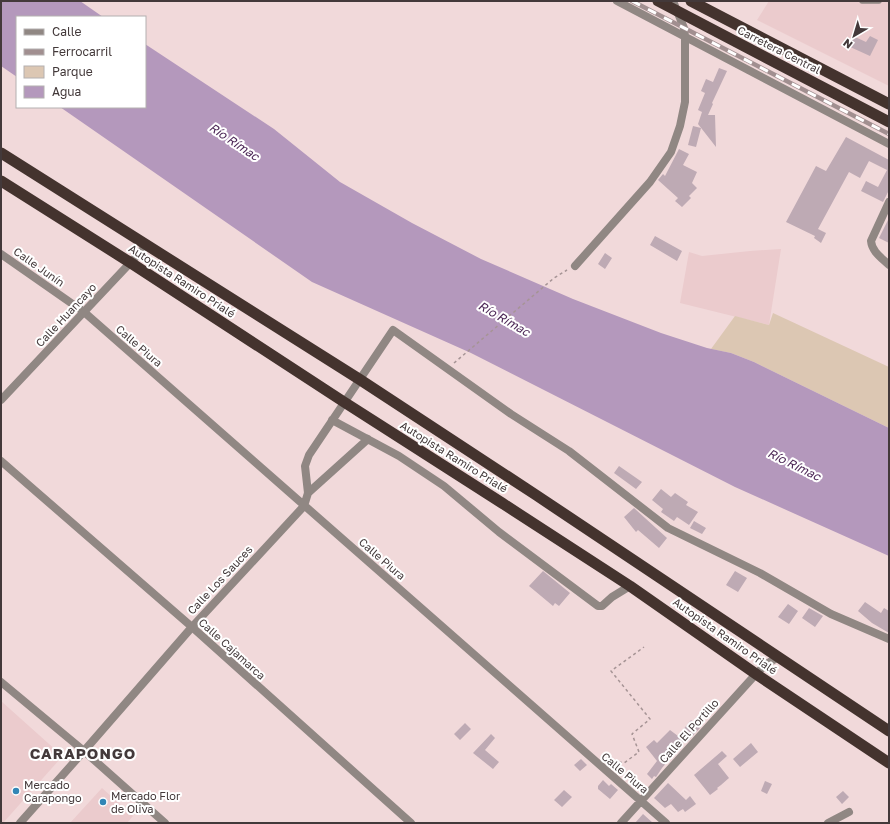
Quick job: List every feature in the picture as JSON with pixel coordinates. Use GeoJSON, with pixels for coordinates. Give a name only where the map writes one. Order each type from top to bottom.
{"type":"FeatureCollection","features":[{"type":"Feature","properties":{"kind":"highway","name":"Carretera Central"},"geometry":{"type":"LineString","coordinates":[[658,1],[675,6],[889,122]]}},
{"type":"Feature","properties":{"kind":"highway","name":"Carretera Central"},"geometry":{"type":"LineString","coordinates":[[691,1],[889,104]]}},
{"type":"Feature","properties":{"kind":"highway","name":"Autopista Ramiro Prialé"},"geometry":{"type":"LineString","coordinates":[[1,153],[359,379],[536,495],[889,731]]}},
{"type":"Feature","properties":{"kind":"highway","name":"Autopista Ramiro Prialé"},"geometry":{"type":"LineString","coordinates":[[1,181],[131,263],[630,586],[756,674],[889,763]]}},
{"type":"Feature","properties":{"kind":"street"},"geometry":{"type":"LineString","coordinates":[[618,1],[889,144]]}},
{"type":"Feature","properties":{"kind":"street"},"geometry":{"type":"LineString","coordinates":[[575,266],[650,182],[671,152],[680,126],[685,102],[685,36],[684,28],[675,6]]}},
{"type":"Feature","properties":{"kind":"street"},"geometry":{"type":"LineString","coordinates":[[889,202],[871,242],[871,247],[889,265]]}},
{"type":"Feature","properties":{"kind":"street","name":"Calle Huancayo"},"geometry":{"type":"LineString","coordinates":[[1,400],[147,245]]}},
{"type":"Feature","properties":{"kind":"street","name":"Calle Junín"},"geometry":{"type":"LineString","coordinates":[[1,254],[84,312]]}},
{"type":"Feature","properties":{"kind":"street","name":"Calle Piura"},"geometry":{"type":"LineString","coordinates":[[84,312],[666,823]]}},
{"type":"Feature","properties":{"kind":"street","name":"Calle Los Sauces"},"geometry":{"type":"LineString","coordinates":[[20,823],[192,627],[304,506],[308,493],[305,466],[308,455],[392,330],[395,330],[512,414],[569,451],[668,528],[760,573],[831,614],[889,639]]}},
{"type":"Feature","properties":{"kind":"street"},"geometry":{"type":"LineString","coordinates":[[332,420],[399,456],[444,486],[499,532],[598,606],[602,606],[612,597],[630,586]]}},
{"type":"Feature","properties":{"kind":"street"},"geometry":{"type":"LineString","coordinates":[[308,493],[368,439]]}},
{"type":"Feature","properties":{"kind":"street","name":"Calle Cajamarca"},"geometry":{"type":"LineString","coordinates":[[1,461],[192,627],[411,823]]}},
{"type":"Feature","properties":{"kind":"street","name":"Calle El Portillo"},"geometry":{"type":"LineString","coordinates":[[621,823],[756,674],[765,665],[778,658]]}},
{"type":"Feature","properties":{"kind":"street"},"geometry":{"type":"LineString","coordinates":[[1,682],[84,751],[165,823]]}},
{"type":"Feature","properties":{"kind":"street"},"geometry":{"type":"LineString","coordinates":[[828,823],[849,812]]}},
{"type":"Feature","properties":{"kind":"lane"},"geometry":{"type":"LineString","coordinates":[[862,1],[878,1]]}},
{"type":"Feature","properties":{"kind":"path"},"geometry":{"type":"LineString","coordinates":[[460,358],[554,278],[575,266]]}},
{"type":"Feature","properties":{"kind":"path"},"geometry":{"type":"LineString","coordinates":[[596,763],[604,759],[624,763],[639,752],[632,734],[650,719],[611,671],[644,647]]}},
{"type":"Feature","properties":{"kind":"shaded area"},"geometry":{"type":"Polygon","coordinates":[[[769,1],[889,1],[889,86],[757,20],[769,1]]]}},
{"type":"Feature","properties":{"kind":"shaded area"},"geometry":{"type":"Polygon","coordinates":[[[781,249],[769,325],[680,303],[689,252],[702,256],[781,249]]]}},
{"type":"Feature","properties":{"kind":"shaded area","name":"Mercado Carapongo"},"geometry":{"type":"Polygon","coordinates":[[[1,701],[58,752],[60,759],[3,823],[1,823],[1,701]]]}},
{"type":"Feature","properties":{"kind":"shaded area","name":"Mercado Flor de Oliva"},"geometry":{"type":"Polygon","coordinates":[[[102,788],[133,816],[127,823],[70,823],[102,788]]]}},
{"type":"Feature","properties":{"kind":"green space"},"geometry":{"type":"Polygon","coordinates":[[[773,313],[889,367],[889,428],[754,362],[731,353],[711,349],[735,316],[769,325],[773,313]]]}},
{"type":"Feature","properties":{"kind":"water"},"geometry":{"type":"Polygon","coordinates":[[[1,1],[80,1],[102,16],[16,16],[16,76],[1,66],[1,1]]]}},
{"type":"Feature","properties":{"kind":"water","name":"Río Rímac"},"geometry":{"type":"Polygon","coordinates":[[[146,45],[274,129],[340,182],[412,223],[481,259],[573,299],[661,333],[707,348],[731,353],[754,362],[889,428],[889,556],[735,487],[471,353],[312,282],[61,108],[146,108],[146,45]]]}},
{"type":"Feature","properties":{"kind":"building"},"geometry":{"type":"Polygon","coordinates":[[[853,36],[866,42],[870,36],[878,40],[870,56],[848,46],[853,36]]]}},
{"type":"Feature","properties":{"kind":"building"},"geometry":{"type":"Polygon","coordinates":[[[719,68],[727,71],[708,115],[715,115],[716,147],[698,124],[702,112],[698,110],[705,93],[701,91],[706,79],[713,82],[719,68]]]}},
{"type":"Feature","properties":{"kind":"building"},"geometry":{"type":"Polygon","coordinates":[[[693,126],[701,128],[696,147],[688,145],[693,126]]]}},
{"type":"Feature","properties":{"kind":"building"},"geometry":{"type":"Polygon","coordinates":[[[846,137],[889,160],[889,190],[883,202],[861,191],[866,181],[878,187],[887,170],[869,161],[860,178],[849,172],[818,229],[826,233],[821,243],[814,238],[815,236],[786,222],[816,166],[826,171],[846,137]]]}},
{"type":"Feature","properties":{"kind":"building"},"geometry":{"type":"Polygon","coordinates":[[[679,149],[689,154],[683,165],[697,172],[692,183],[697,188],[689,196],[691,198],[682,207],[675,201],[678,198],[658,180],[663,174],[665,176],[679,149]]]}},
{"type":"Feature","properties":{"kind":"building"},"geometry":{"type":"Polygon","coordinates":[[[889,218],[889,243],[879,238],[889,218]]]}},
{"type":"Feature","properties":{"kind":"building"},"geometry":{"type":"Polygon","coordinates":[[[655,236],[682,251],[677,261],[650,245],[655,236]]]}},
{"type":"Feature","properties":{"kind":"building"},"geometry":{"type":"Polygon","coordinates":[[[605,253],[612,258],[605,269],[598,264],[605,253]]]}},
{"type":"Feature","properties":{"kind":"building"},"geometry":{"type":"Polygon","coordinates":[[[619,466],[642,482],[636,489],[614,473],[619,466]]]}},
{"type":"Feature","properties":{"kind":"building"},"geometry":{"type":"Polygon","coordinates":[[[661,489],[671,497],[675,493],[688,502],[686,505],[698,512],[689,525],[677,517],[674,521],[661,512],[663,509],[652,500],[661,489]]]}},
{"type":"Feature","properties":{"kind":"building"},"geometry":{"type":"Polygon","coordinates":[[[634,508],[667,538],[659,548],[638,530],[636,532],[624,517],[634,508]]]}},
{"type":"Feature","properties":{"kind":"building"},"geometry":{"type":"Polygon","coordinates":[[[694,521],[706,528],[702,534],[690,528],[694,521]]]}},
{"type":"Feature","properties":{"kind":"building"},"geometry":{"type":"Polygon","coordinates":[[[543,571],[570,593],[559,606],[555,603],[553,606],[529,586],[543,571]]]}},
{"type":"Feature","properties":{"kind":"building"},"geometry":{"type":"Polygon","coordinates":[[[735,571],[747,578],[738,592],[726,585],[735,571]]]}},
{"type":"Feature","properties":{"kind":"building"},"geometry":{"type":"Polygon","coordinates":[[[865,602],[881,613],[884,608],[889,611],[889,633],[872,623],[858,611],[865,602]]]}},
{"type":"Feature","properties":{"kind":"building"},"geometry":{"type":"Polygon","coordinates":[[[788,604],[798,611],[789,624],[778,617],[788,604]]]}},
{"type":"Feature","properties":{"kind":"building"},"geometry":{"type":"Polygon","coordinates":[[[809,608],[823,616],[815,627],[802,618],[809,608]]]}},
{"type":"Feature","properties":{"kind":"building"},"geometry":{"type":"Polygon","coordinates":[[[691,720],[700,728],[687,742],[686,740],[671,754],[672,756],[656,777],[654,776],[652,779],[647,774],[657,761],[646,747],[654,740],[657,743],[670,730],[678,736],[691,720]]]}},
{"type":"Feature","properties":{"kind":"building"},"geometry":{"type":"Polygon","coordinates":[[[465,723],[471,729],[460,740],[454,734],[465,723]]]}},
{"type":"Feature","properties":{"kind":"building"},"geometry":{"type":"Polygon","coordinates":[[[491,734],[495,738],[485,750],[499,762],[493,769],[473,753],[491,734]]]}},
{"type":"Feature","properties":{"kind":"building"},"geometry":{"type":"Polygon","coordinates":[[[751,743],[758,752],[740,767],[733,759],[751,743]]]}},
{"type":"Feature","properties":{"kind":"building"},"geometry":{"type":"Polygon","coordinates":[[[722,751],[727,756],[718,764],[729,778],[710,795],[694,775],[722,751]]]}},
{"type":"Feature","properties":{"kind":"building"},"geometry":{"type":"Polygon","coordinates":[[[581,759],[587,765],[580,771],[574,765],[581,759]]]}},
{"type":"Feature","properties":{"kind":"building"},"geometry":{"type":"Polygon","coordinates":[[[603,780],[609,786],[611,784],[618,790],[610,799],[598,789],[598,786],[603,780]]]}},
{"type":"Feature","properties":{"kind":"building"},"geometry":{"type":"Polygon","coordinates":[[[765,781],[772,784],[767,794],[761,791],[765,781]]]}},
{"type":"Feature","properties":{"kind":"building"},"geometry":{"type":"Polygon","coordinates":[[[668,783],[686,800],[690,796],[696,804],[685,812],[683,809],[678,812],[671,804],[665,808],[654,798],[668,783]]]}},
{"type":"Feature","properties":{"kind":"building"},"geometry":{"type":"Polygon","coordinates":[[[564,790],[572,797],[562,807],[554,800],[564,790]]]}},
{"type":"Feature","properties":{"kind":"building"},"geometry":{"type":"Polygon","coordinates":[[[843,791],[849,797],[842,804],[836,797],[843,791]]]}},
{"type":"Feature","properties":{"kind":"building"},"geometry":{"type":"Polygon","coordinates":[[[643,814],[653,823],[635,823],[643,814]]]}},
{"type":"Feature","properties":{"kind":"railway"},"geometry":{"type":"LineString","coordinates":[[632,1],[889,134]]}},
{"type":"Feature","properties":{"kind":"place","name":"Mercado Carapongo"},"geometry":{"type":"Point","coordinates":[16,791]}},
{"type":"Feature","properties":{"kind":"place","name":"Mercado Flor de Oliva"},"geometry":{"type":"Point","coordinates":[103,802]}},
{"type":"Feature","properties":{"kind":"district","name":"CARAPONGO"},"geometry":{"type":"Point","coordinates":[83,754]}}]}
